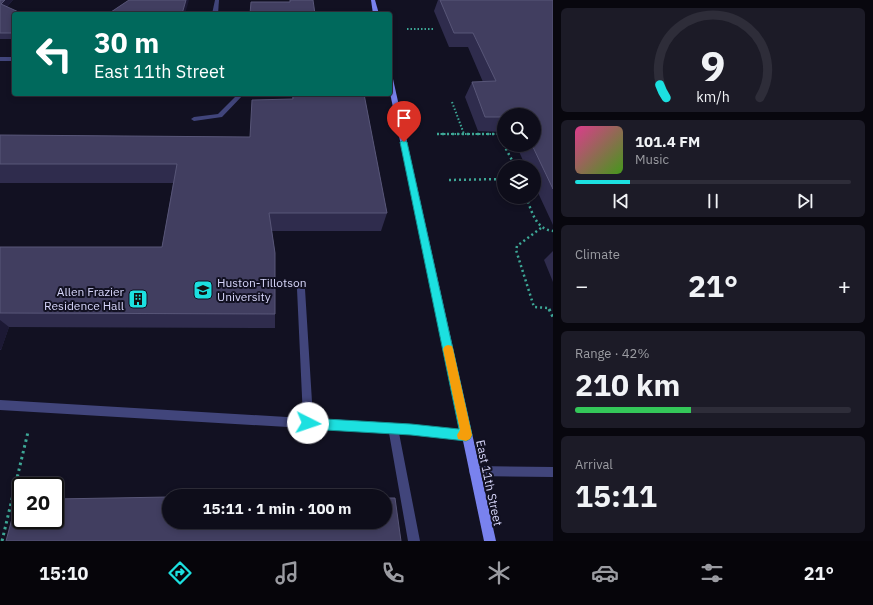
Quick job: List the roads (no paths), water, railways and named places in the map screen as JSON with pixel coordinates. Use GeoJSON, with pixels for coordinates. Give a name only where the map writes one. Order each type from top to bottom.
{"type":"FeatureCollection","features":[{"type":"Feature","properties":{"kind":"street"},"geometry":{"type":"LineString","coordinates":[[215,12],[217,0]]}},
{"type":"Feature","properties":{"kind":"street"},"geometry":{"type":"LineString","coordinates":[[373,0],[376,12]]}},
{"type":"Feature","properties":{"kind":"street"},"geometry":{"type":"LineString","coordinates":[[0,59],[12,59]]}},
{"type":"Feature","properties":{"kind":"street","name":"East 11th Street"},"geometry":{"type":"LineString","coordinates":[[392,88],[490,541]]}},
{"type":"Feature","properties":{"kind":"street"},"geometry":{"type":"LineString","coordinates":[[194,119],[220,116],[239,96]]}},
{"type":"Feature","properties":{"kind":"street"},"geometry":{"type":"LineString","coordinates":[[300,289],[308,423]]}},
{"type":"Feature","properties":{"kind":"street"},"geometry":{"type":"LineString","coordinates":[[0,405],[394,428],[466,435]]}},
{"type":"Feature","properties":{"kind":"street"},"geometry":{"type":"LineString","coordinates":[[394,428],[414,541]]}},
{"type":"Feature","properties":{"kind":"street"},"geometry":{"type":"LineString","coordinates":[[474,471],[553,472]]}},
{"type":"Feature","properties":{"kind":"place","name":"Huston-Tillotson University"},"geometry":{"type":"Point","coordinates":[203,290]}},
{"type":"Feature","properties":{"kind":"place","name":"Allen Frazier Residence Hall"},"geometry":{"type":"Point","coordinates":[138,299]}}]}
